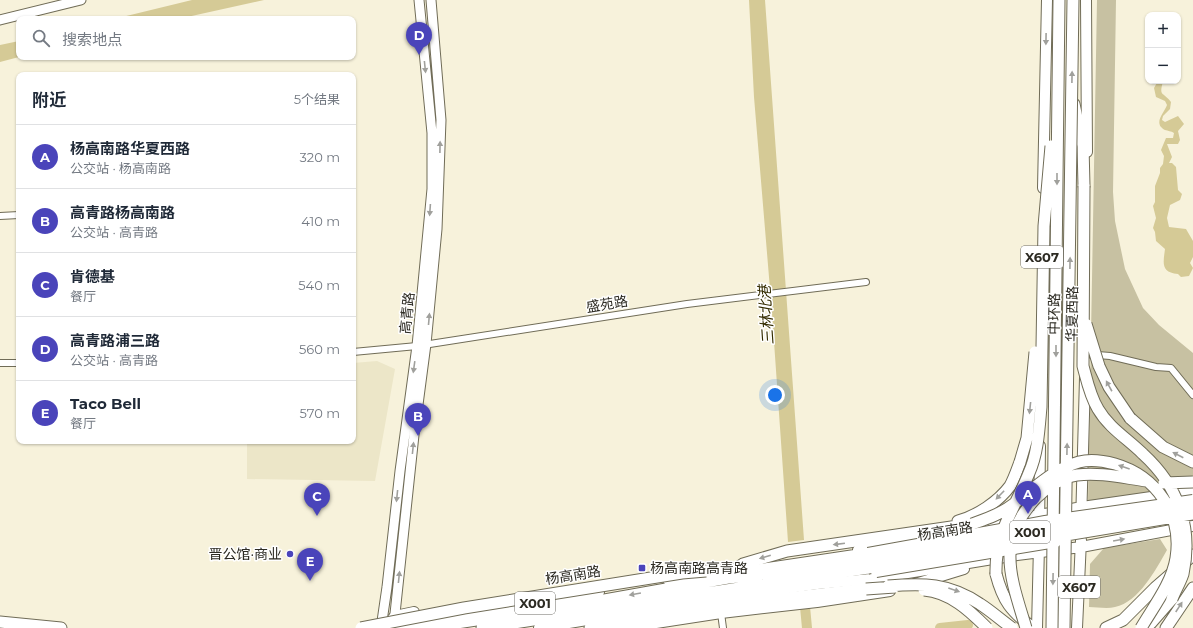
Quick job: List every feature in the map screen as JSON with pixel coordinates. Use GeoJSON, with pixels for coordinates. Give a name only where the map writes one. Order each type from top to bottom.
{"type":"FeatureCollection","features":[{"type":"Feature","properties":{"kind":"highway","name":"中环路"},"geometry":{"type":"LineString","coordinates":[[1052,628],[1056,425],[1057,94],[1059,0]]}},
{"type":"Feature","properties":{"kind":"highway","name":"中环路"},"geometry":{"type":"LineString","coordinates":[[1064,628],[1073,0]]}},
{"type":"Feature","properties":{"kind":"highway"},"geometry":{"type":"LineString","coordinates":[[1072,93],[1083,146],[1083,366],[1090,393],[1098,410],[1115,431],[1143,453],[1161,472],[1178,498],[1186,519],[1188,547],[1183,574],[1172,599],[1151,623],[1142,628]]}},
{"type":"Feature","properties":{"kind":"highway"},"geometry":{"type":"LineString","coordinates":[[1033,628],[1007,605],[1000,589],[996,574],[996,556],[998,540],[1030,472],[1036,449],[1041,407],[1045,218],[1050,151],[1057,94]]}},
{"type":"Feature","properties":{"kind":"highway"},"geometry":{"type":"LineString","coordinates":[[912,534],[977,514],[992,503],[1010,486],[1020,462],[1027,438],[1036,330],[1043,300]]}},
{"type":"Feature","properties":{"kind":"highway"},"geometry":{"type":"LineString","coordinates":[[1082,309],[1099,366],[1109,387],[1130,418],[1163,447],[1193,462]]}},
{"type":"Feature","properties":{"kind":"highway","name":"X001"},"geometry":{"type":"LineString","coordinates":[[736,569],[787,551],[865,541],[972,524],[993,517],[1010,507],[1047,477],[1062,468],[1080,462],[1104,461],[1127,468],[1144,476],[1167,502],[1174,518],[1178,542],[1176,559],[1170,578],[1142,628]]}},
{"type":"Feature","properties":{"kind":"highway"},"geometry":{"type":"LineString","coordinates":[[1026,628],[1009,570],[1011,538],[1022,512],[1046,488],[1075,475],[1096,474],[1168,483],[1193,482]]}},
{"type":"Feature","properties":{"kind":"highway","name":"杨高南路"},"geometry":{"type":"LineString","coordinates":[[590,628],[703,609],[741,597],[788,585],[815,572],[1193,506]]}},
{"type":"Feature","properties":{"kind":"highway","name":"杨高南路"},"geometry":{"type":"LineString","coordinates":[[815,572],[831,574],[869,563],[1193,514]]}},
{"type":"Feature","properties":{"kind":"highway"},"geometry":{"type":"LineString","coordinates":[[1106,628],[1123,620],[1155,588],[1193,555]]}},
{"type":"Feature","properties":{"kind":"highway","name":"杨高南路"},"geometry":{"type":"LineString","coordinates":[[361,628],[464,608],[682,573],[736,569]]}},
{"type":"Feature","properties":{"kind":"highway","name":"杨高南路"},"geometry":{"type":"LineString","coordinates":[[482,628],[701,583],[788,585]]}},
{"type":"Feature","properties":{"kind":"highway"},"geometry":{"type":"LineString","coordinates":[[888,586],[917,584],[942,586],[961,593],[980,604],[1012,628]]}},
{"type":"Feature","properties":{"kind":"highway","name":"X001"},"geometry":{"type":"LineString","coordinates":[[741,597],[788,585],[866,589],[888,586]]}},
{"type":"Feature","properties":{"kind":"highway"},"geometry":{"type":"LineString","coordinates":[[888,586],[929,590],[950,598],[968,610],[987,628]]}},
{"type":"Feature","properties":{"kind":"highway"},"geometry":{"type":"LineString","coordinates":[[1166,628],[1193,588]]}},
{"type":"Feature","properties":{"kind":"highway","name":"杨高南路"},"geometry":{"type":"LineString","coordinates":[[424,628],[583,608],[741,597]]}},
{"type":"Feature","properties":{"kind":"highway"},"geometry":{"type":"LineString","coordinates":[[0,622],[61,628]]}},
{"type":"Feature","properties":{"kind":"main road"},"geometry":{"type":"LineString","coordinates":[[16,16],[81,0]]}},
{"type":"Feature","properties":{"kind":"main road","name":"高青路"},"geometry":{"type":"LineString","coordinates":[[395,616],[422,345],[432,189],[433,149],[419,0]]}},
{"type":"Feature","properties":{"kind":"main road","name":"高青路"},"geometry":{"type":"LineString","coordinates":[[381,628],[400,471],[422,345],[437,229],[441,120],[431,0]]}},
{"type":"Feature","properties":{"kind":"main road","name":"X607"},"geometry":{"type":"LineString","coordinates":[[1037,628],[1042,209],[1047,0]]}},
{"type":"Feature","properties":{"kind":"main road","name":"华夏西路"},"geometry":{"type":"LineString","coordinates":[[1077,628],[1081,547],[1088,233],[1086,0]]}},
{"type":"Feature","properties":{"kind":"main road"},"geometry":{"type":"LineString","coordinates":[[0,20],[16,16]]}},
{"type":"Feature","properties":{"kind":"main road","name":"杨高南路"},"geometry":{"type":"LineString","coordinates":[[815,572],[839,558],[866,547],[1082,507],[1193,491]]}},
{"type":"Feature","properties":{"kind":"main road","name":"杨高南路"},"geometry":{"type":"LineString","coordinates":[[869,563],[1044,521],[1193,500]]}},
{"type":"Feature","properties":{"kind":"main road","name":"杨高南路"},"geometry":{"type":"LineString","coordinates":[[839,558],[869,563],[1193,518]]}},
{"type":"Feature","properties":{"kind":"main road","name":"杨高南路"},"geometry":{"type":"LineString","coordinates":[[815,572],[871,579],[1017,555],[1081,547],[1193,526]]}},
{"type":"Feature","properties":{"kind":"main road","name":"杨高南路"},"geometry":{"type":"LineString","coordinates":[[390,628],[736,569],[788,585],[817,602],[896,590],[932,578],[1017,555]]}},
{"type":"Feature","properties":{"kind":"main road","name":"杨高南路"},"geometry":{"type":"LineString","coordinates":[[390,628],[395,616],[654,574],[701,583]]}},
{"type":"Feature","properties":{"kind":"main road","name":"X001"},"geometry":{"type":"LineString","coordinates":[[624,628],[721,613],[770,608],[788,585]]}},
{"type":"Feature","properties":{"kind":"main road","name":"杨高南路"},"geometry":{"type":"LineString","coordinates":[[539,628],[741,597],[770,608]]}},
{"type":"Feature","properties":{"kind":"street"},"geometry":{"type":"LineString","coordinates":[[0,216],[16,215]]}},
{"type":"Feature","properties":{"kind":"street","name":"盛苑路"},"geometry":{"type":"LineString","coordinates":[[356,352],[422,345],[687,304],[866,282]]}},
{"type":"Feature","properties":{"kind":"street"},"geometry":{"type":"LineString","coordinates":[[1085,354],[1110,356],[1156,367],[1172,368],[1193,395]]}},
{"type":"Feature","properties":{"kind":"street"},"geometry":{"type":"LineString","coordinates":[[0,363],[16,363]]}},
{"type":"Feature","properties":{"kind":"street"},"geometry":{"type":"LineString","coordinates":[[721,613],[723,628]]}},
{"type":"Feature","properties":{"kind":"shaded area"},"geometry":{"type":"Polygon","coordinates":[[[192,0],[264,0],[192,16],[126,16],[192,0]]]}},
{"type":"Feature","properties":{"kind":"shaded area"},"geometry":{"type":"Polygon","coordinates":[[[749,0],[765,0],[804,540],[788,542],[772,313],[754,97],[749,0]]]}},
{"type":"Feature","properties":{"kind":"shaded area"},"geometry":{"type":"Polygon","coordinates":[[[1097,0],[1116,0],[1113,192],[1115,221],[1125,269],[1143,308],[1159,325],[1193,353],[1193,488],[1088,502],[1097,0]]]}},
{"type":"Feature","properties":{"kind":"shaded area"},"geometry":{"type":"Polygon","coordinates":[[[16,42],[16,58],[0,62],[0,45],[16,42]]]}},
{"type":"Feature","properties":{"kind":"shaded area"},"geometry":{"type":"Polygon","coordinates":[[[1156,84],[1162,84],[1161,92],[1171,102],[1170,109],[1163,116],[1162,120],[1165,122],[1178,116],[1184,124],[1178,131],[1180,140],[1178,144],[1167,144],[1172,157],[1169,163],[1172,163],[1176,167],[1178,190],[1182,194],[1180,200],[1170,205],[1167,218],[1169,227],[1186,229],[1193,241],[1193,257],[1190,263],[1193,268],[1189,276],[1181,277],[1178,274],[1172,273],[1166,269],[1164,266],[1165,249],[1156,241],[1153,228],[1156,218],[1153,206],[1155,202],[1155,186],[1160,173],[1160,168],[1163,164],[1164,156],[1161,150],[1166,138],[1173,138],[1174,133],[1161,127],[1159,121],[1167,105],[1165,101],[1156,97],[1154,88],[1156,84]]]}},
{"type":"Feature","properties":{"kind":"shaded area"},"geometry":{"type":"Polygon","coordinates":[[[377,361],[395,369],[375,481],[247,479],[247,444],[356,444],[356,363],[377,361]]]}},
{"type":"Feature","properties":{"kind":"shaded area"},"geometry":{"type":"Polygon","coordinates":[[[1160,539],[1167,550],[1146,584],[1132,599],[1115,607],[1089,607],[1090,564],[1104,548],[1160,539]]]}},
{"type":"Feature","properties":{"kind":"waterway","name":"三林北港"},"geometry":{"type":"LineString","coordinates":[[804,596],[807,628]]}},
{"type":"Feature","properties":{"kind":"waterway"},"geometry":{"type":"LineString","coordinates":[[940,628],[968,625]]}},
{"type":"Feature","properties":{"kind":"place","name":"高青路浦三路"},"geometry":{"type":"Point","coordinates":[419,55]}},
{"type":"Feature","properties":{"kind":"place","name":"高青路杨高南路"},"geometry":{"type":"Point","coordinates":[418,436]}},
{"type":"Feature","properties":{"kind":"place","name":"杨高南路华夏西路"},"geometry":{"type":"Point","coordinates":[1028,514]}},
{"type":"Feature","properties":{"kind":"place","name":"肯德基"},"geometry":{"type":"Point","coordinates":[317,516]}},
{"type":"Feature","properties":{"kind":"place","name":"晋公馆·商业"},"geometry":{"type":"Point","coordinates":[290,554]}},
{"type":"Feature","properties":{"kind":"place","name":"杨高南路高青路"},"geometry":{"type":"Point","coordinates":[642,568]}},
{"type":"Feature","properties":{"kind":"place","name":"Taco Bell"},"geometry":{"type":"Point","coordinates":[310,581]}}]}
